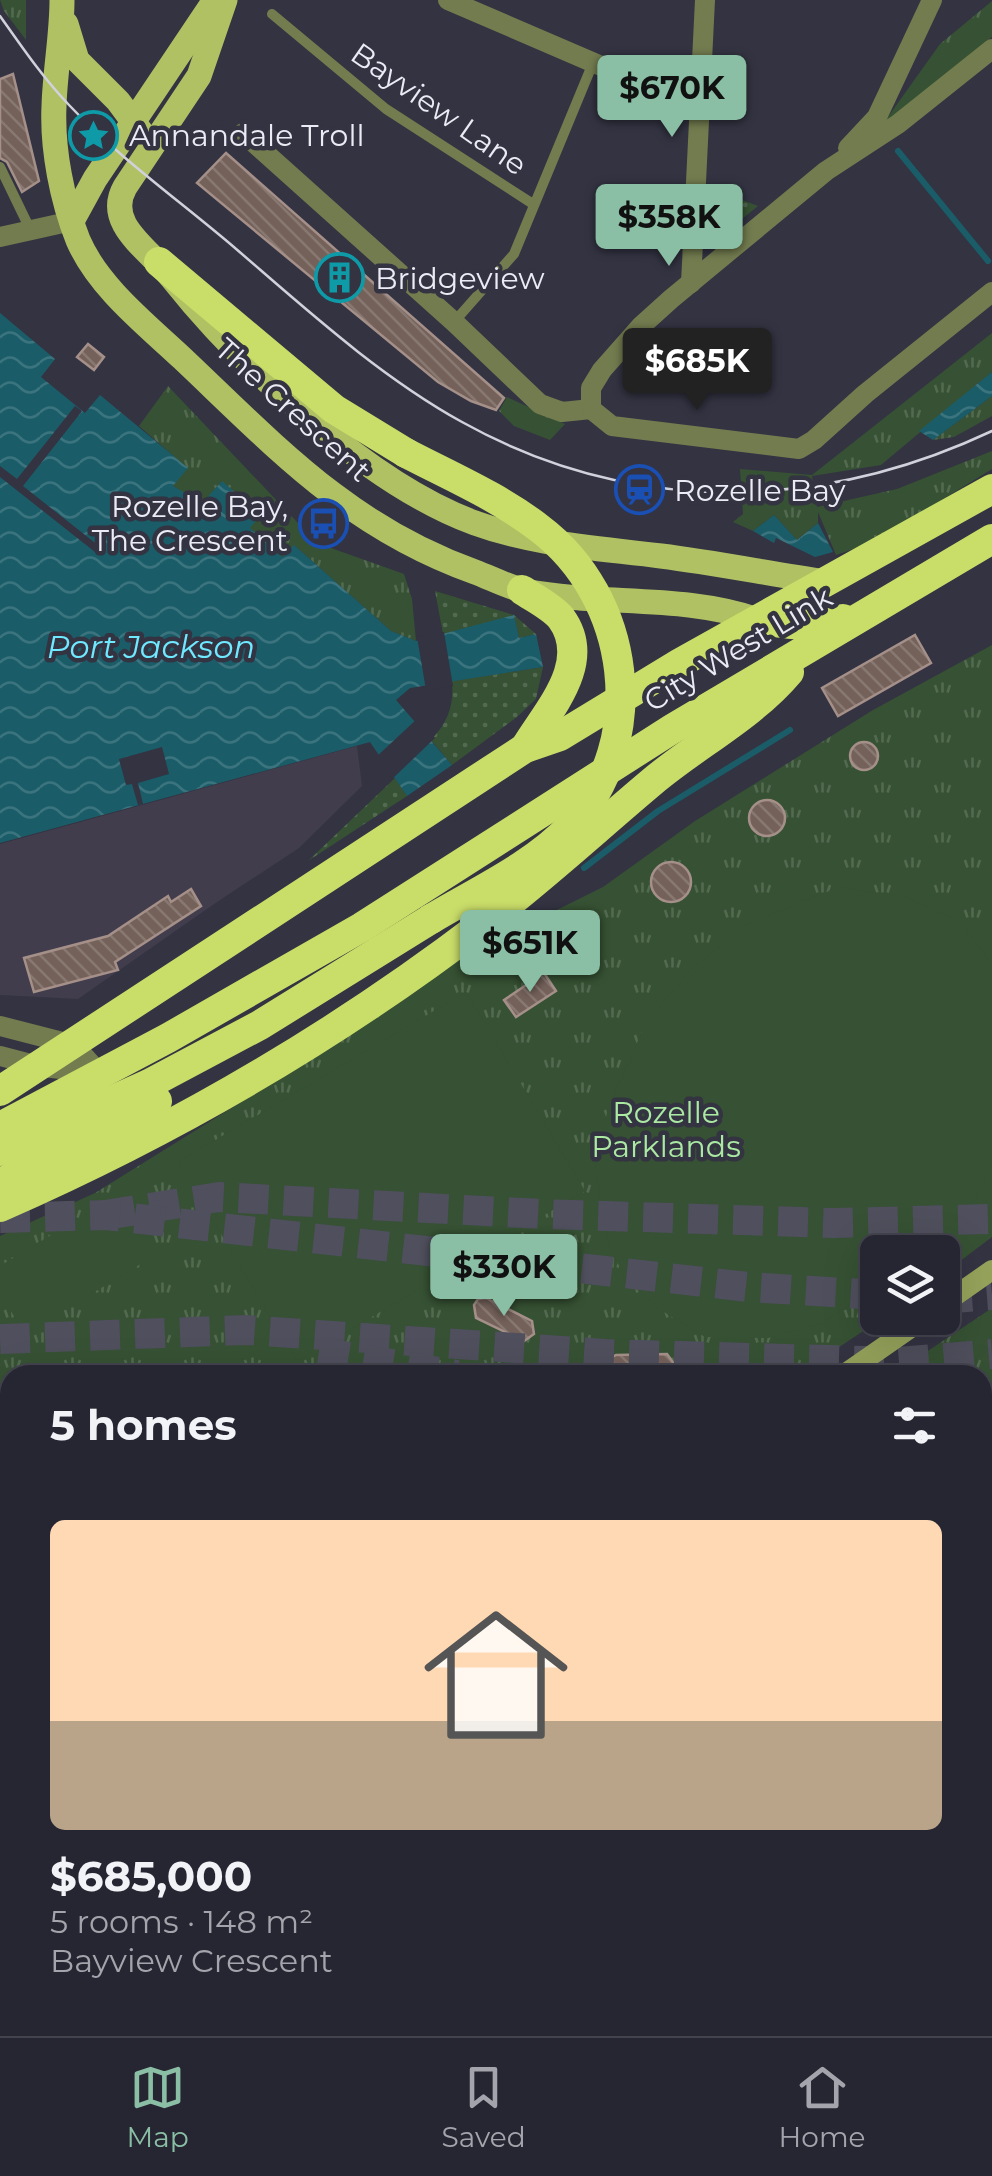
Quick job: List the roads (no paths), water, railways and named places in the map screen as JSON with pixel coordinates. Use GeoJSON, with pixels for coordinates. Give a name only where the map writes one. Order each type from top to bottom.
{"type":"FeatureCollection","features":[{"type":"Feature","properties":{"kind":"highway"},"geometry":{"type":"LineString","coordinates":[[0,1152],[91,1112],[260,1024],[529,861],[572,824],[593,797],[610,760],[619,727],[622,682],[607,618],[586,578],[562,548],[516,513],[334,409],[159,262]]}},
{"type":"Feature","properties":{"kind":"highway","name":"City West Link"},"geometry":{"type":"LineString","coordinates":[[526,748],[560,736],[749,617],[826,582],[992,489]]}},
{"type":"Feature","properties":{"kind":"highway","name":"City West Link"},"geometry":{"type":"LineString","coordinates":[[100,1074],[302,962],[524,826],[672,729],[992,539]]}},
{"type":"Feature","properties":{"kind":"highway"},"geometry":{"type":"LineString","coordinates":[[0,1091],[526,748],[564,688],[572,651],[560,616],[522,590]]}},
{"type":"Feature","properties":{"kind":"highway"},"geometry":{"type":"LineString","coordinates":[[749,617],[792,627],[826,625],[873,609]]}},
{"type":"Feature","properties":{"kind":"highway"},"geometry":{"type":"LineString","coordinates":[[0,1206],[164,1129],[333,1028],[484,923],[662,773],[774,690],[810,647]]}},
{"type":"Feature","properties":{"kind":"highway"},"geometry":{"type":"LineString","coordinates":[[0,1183],[161,1098],[260,1024]]}},
{"type":"Feature","properties":{"kind":"highway"},"geometry":{"type":"LineString","coordinates":[[65,1152],[91,1112],[100,1074]]}},
{"type":"Feature","properties":{"kind":"highway"},"geometry":{"type":"LineString","coordinates":[[0,1127],[100,1074]]}},
{"type":"Feature","properties":{"kind":"main road"},"geometry":{"type":"LineString","coordinates":[[72,221],[95,179],[216,0]]}},
{"type":"Feature","properties":{"kind":"main road"},"geometry":{"type":"LineString","coordinates":[[72,221],[128,165],[145,156],[199,76],[225,0]]}},
{"type":"Feature","properties":{"kind":"main road"},"geometry":{"type":"LineString","coordinates":[[62,3],[77,60],[135,121],[143,137],[145,156]]}},
{"type":"Feature","properties":{"kind":"main road","name":"The Crescent"},"geometry":{"type":"LineString","coordinates":[[62,3],[54,121],[57,156],[79,242],[108,284],[315,483],[361,517],[400,539],[456,566],[522,590],[749,617]]}},
{"type":"Feature","properties":{"kind":"main road","name":"The Crescent"},"geometry":{"type":"LineString","coordinates":[[145,156],[121,194],[118,214],[124,226],[232,348],[309,416],[396,482],[473,522],[528,538],[767,573]]}},
{"type":"Feature","properties":{"kind":"main road","name":"City West Link"},"geometry":{"type":"LineString","coordinates":[[767,573],[826,582]]}},
{"type":"Feature","properties":{"kind":"main road"},"geometry":{"type":"LineString","coordinates":[[960,1292],[992,1270]]}},
{"type":"Feature","properties":{"kind":"main road"},"geometry":{"type":"LineString","coordinates":[[858,1365],[901,1335]]}},
{"type":"Feature","properties":{"kind":"street"},"geometry":{"type":"LineString","coordinates":[[448,0],[664,93],[700,97]]}},
{"type":"Feature","properties":{"kind":"street"},"geometry":{"type":"LineString","coordinates":[[691,283],[704,0]]}},
{"type":"Feature","properties":{"kind":"street"},"geometry":{"type":"LineString","coordinates":[[826,171],[877,117],[932,0]]}},
{"type":"Feature","properties":{"kind":"street"},"geometry":{"type":"LineString","coordinates":[[591,409],[592,388],[602,370],[640,327],[826,171],[898,124],[992,48]]}},
{"type":"Feature","properties":{"kind":"street"},"geometry":{"type":"LineString","coordinates":[[243,132],[540,404],[562,412],[591,409],[612,426],[792,450],[814,440],[992,292]]}},
{"type":"Feature","properties":{"kind":"street"},"geometry":{"type":"LineString","coordinates":[[0,237],[72,221]]}},
{"type":"Feature","properties":{"kind":"street"},"geometry":{"type":"LineString","coordinates":[[0,1026],[74,1044],[100,1074]]}},
{"type":"Feature","properties":{"kind":"street"},"geometry":{"type":"LineString","coordinates":[[0,1056],[42,1067],[100,1074]]}},
{"type":"Feature","properties":{"kind":"lane","name":"Bayview Lane"},"geometry":{"type":"LineString","coordinates":[[272,14],[386,109],[532,204]]}},
{"type":"Feature","properties":{"kind":"lane"},"geometry":{"type":"LineString","coordinates":[[454,322],[514,254],[593,64]]}},
{"type":"Feature","properties":{"kind":"lane"},"geometry":{"type":"LineString","coordinates":[[0,166],[30,230]]}},
{"type":"Feature","properties":{"kind":"water","name":"Port Jackson"},"geometry":{"type":"Polygon","coordinates":[[[0,313],[55,359],[41,377],[85,413],[100,395],[188,468],[173,486],[202,503],[222,481],[261,515],[250,528],[282,557],[294,545],[391,631],[416,641],[514,615],[519,638],[536,634],[543,667],[410,688],[396,700],[452,765],[407,796],[370,742],[0,843],[0,313]]]}},
{"type":"Feature","properties":{"kind":"water"},"geometry":{"type":"Polygon","coordinates":[[[992,372],[992,396],[933,440],[919,431],[992,372]]]}},
{"type":"Feature","properties":{"kind":"water"},"geometry":{"type":"Polygon","coordinates":[[[774,515],[797,540],[818,523],[833,552],[815,557],[753,531],[774,515]]]}},
{"type":"Feature","properties":{"kind":"waterway"},"geometry":{"type":"LineString","coordinates":[[898,151],[988,261]]}},
{"type":"Feature","properties":{"kind":"waterway"},"geometry":{"type":"LineString","coordinates":[[584,868],[658,811],[790,730]]}},
{"type":"Feature","properties":{"kind":"tunnel"},"geometry":{"type":"LineString","coordinates":[[105,1215],[219,1197],[541,1214],[835,1223],[992,1219]]}},
{"type":"Feature","properties":{"kind":"tunnel"},"geometry":{"type":"LineString","coordinates":[[0,1218],[105,1215],[748,1287],[860,1294]]}},
{"type":"Feature","properties":{"kind":"tunnel"},"geometry":{"type":"LineString","coordinates":[[960,1298],[992,1295]]}},
{"type":"Feature","properties":{"kind":"tunnel"},"geometry":{"type":"LineString","coordinates":[[0,1339],[245,1330],[606,1354],[899,1362],[992,1354]]}},
{"type":"Feature","properties":{"kind":"tunnel"},"geometry":{"type":"LineString","coordinates":[[319,1352],[397,1365]]}},
{"type":"Feature","properties":{"kind":"tram line"},"geometry":{"type":"LineString","coordinates":[[0,16],[50,84],[88,124],[317,318],[431,404],[526,453],[592,474],[659,488],[726,492],[793,489],[860,477],[927,458],[992,431]]}},
{"type":"Feature","properties":{"kind":"place","name":"Annandale Troll"},"geometry":{"type":"Point","coordinates":[94,135]}},
{"type":"Feature","properties":{"kind":"place","name":"Bridgeview"},"geometry":{"type":"Point","coordinates":[340,278]}},
{"type":"Feature","properties":{"kind":"place","name":"Rozelle Bay"},"geometry":{"type":"Point","coordinates":[639,490]}},
{"type":"Feature","properties":{"kind":"place","name":"Rozelle Bay, The Crescent"},"geometry":{"type":"Point","coordinates":[323,523]}},
{"type":"Feature","properties":{"kind":"park label","name":"Rozelle Parklands"},"geometry":{"type":"Point","coordinates":[666,1129]}}]}
